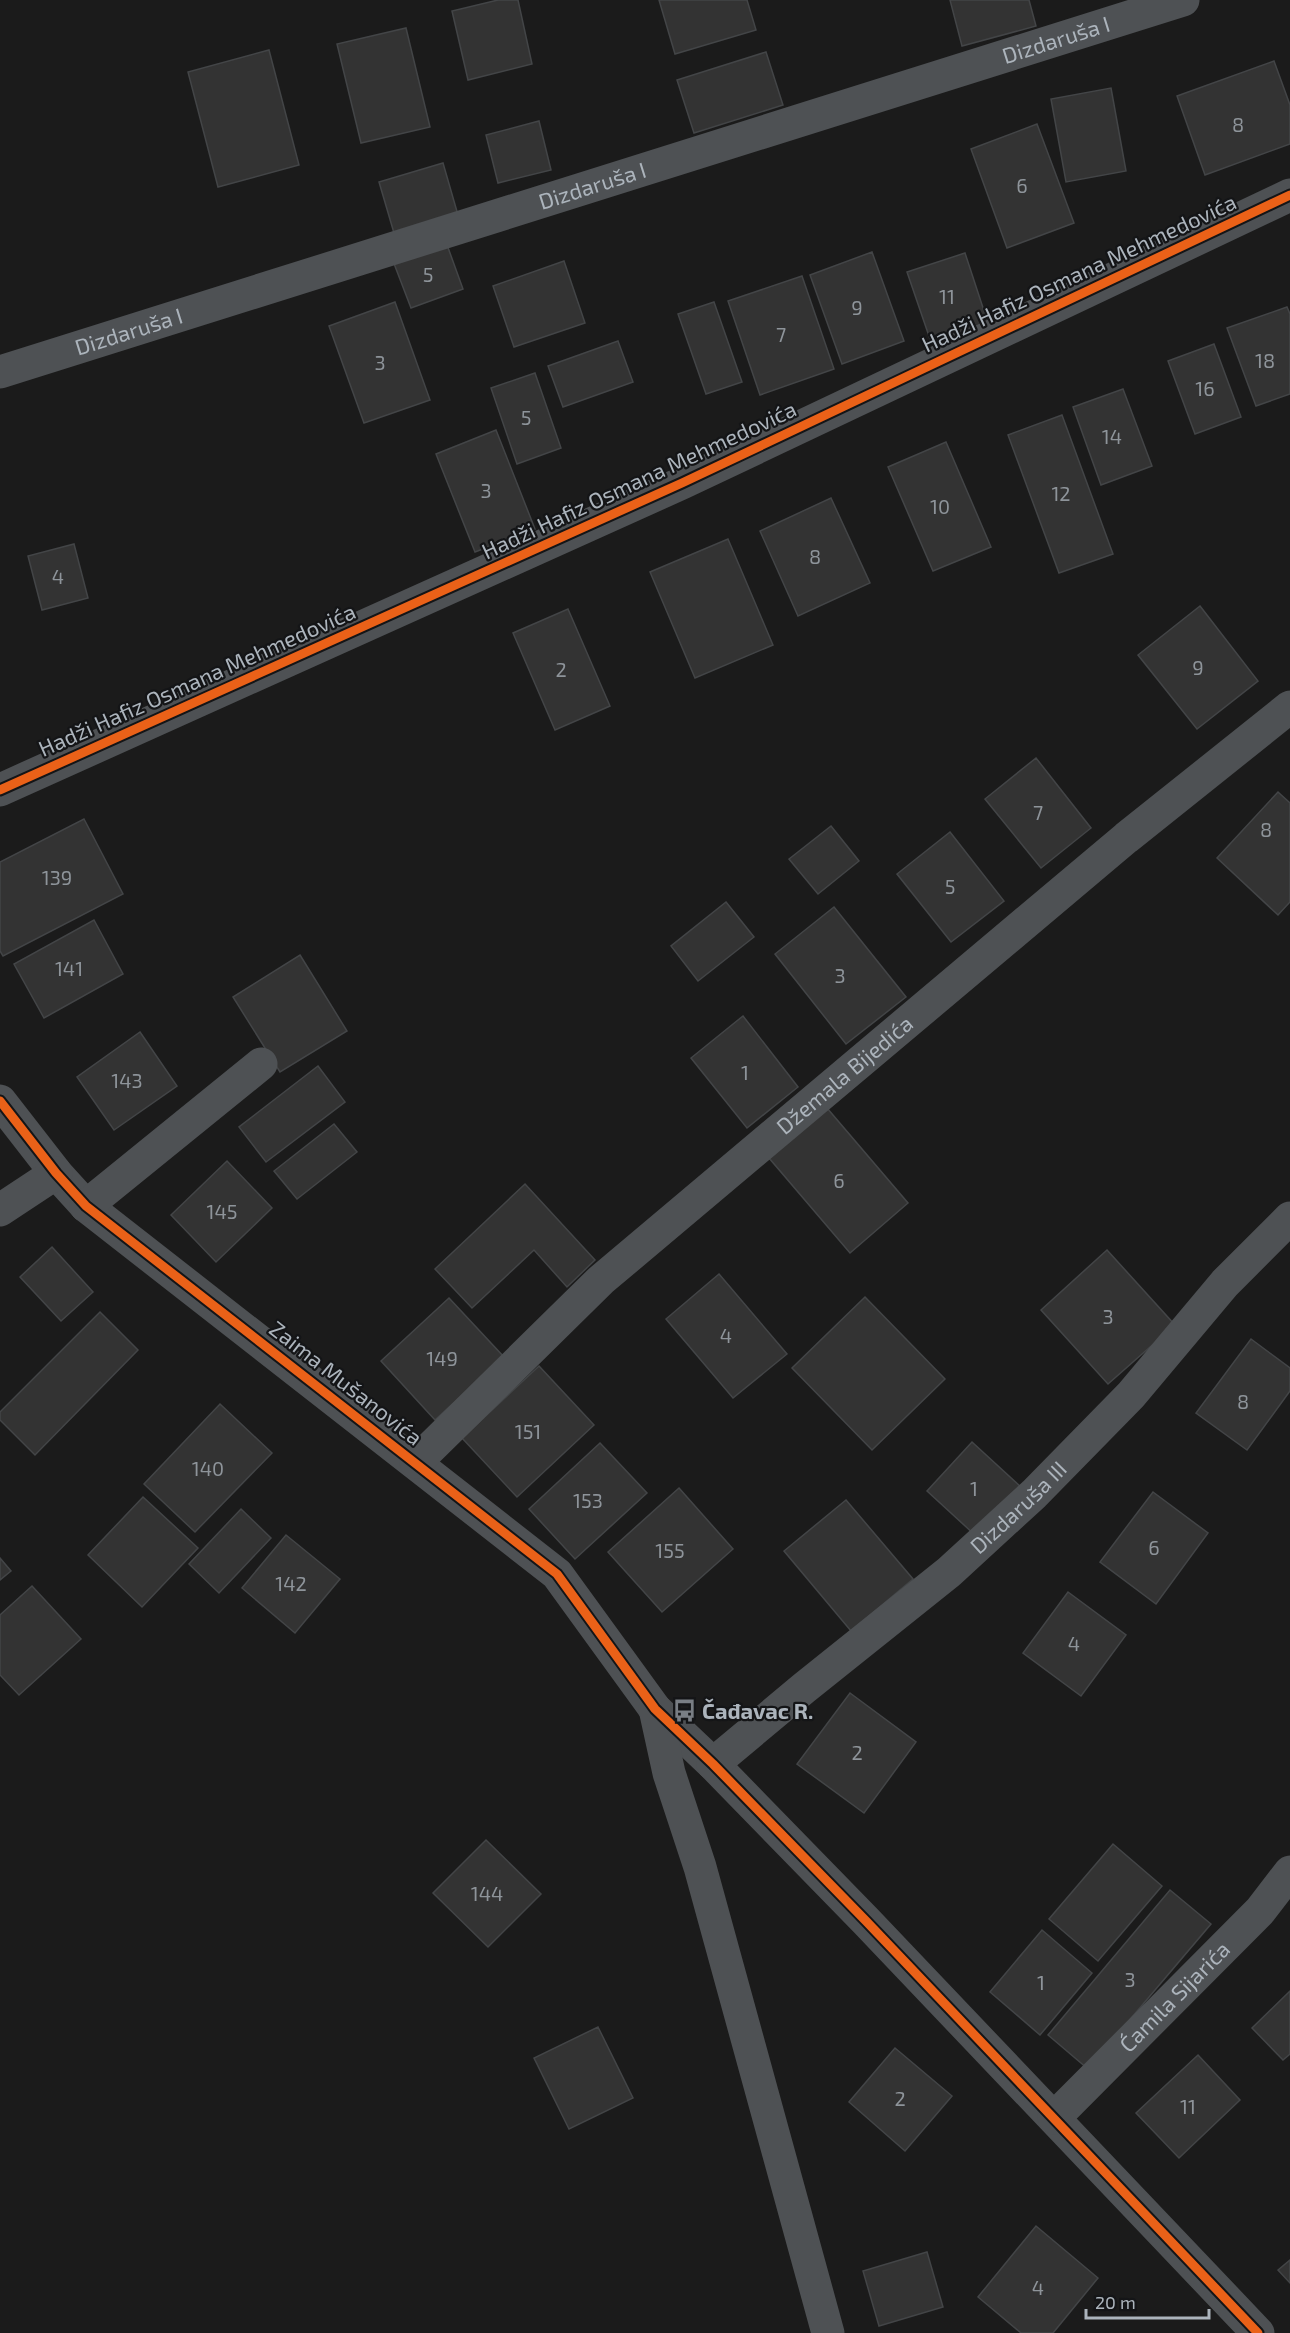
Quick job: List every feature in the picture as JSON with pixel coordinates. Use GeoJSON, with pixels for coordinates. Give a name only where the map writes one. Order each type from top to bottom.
{"type":"FeatureCollection","features":[{"type":"Feature","properties":{"kind":"street","name":"Dizdaruša I"},"geometry":{"type":"LineString","coordinates":[[0,372],[1183,0]]}},
{"type":"Feature","properties":{"kind":"street","name":"Hadži Hafiz Osmana Mehmedovića"},"geometry":{"type":"LineString","coordinates":[[0,790],[682,483],[1290,195]]}},
{"type":"Feature","properties":{"kind":"street","name":"Džemala Bijedića"},"geometry":{"type":"LineString","coordinates":[[416,1462],[602,1280],[1126,838],[1290,707]]}},
{"type":"Feature","properties":{"kind":"street"},"geometry":{"type":"LineString","coordinates":[[86,1206],[261,1064]]}},
{"type":"Feature","properties":{"kind":"street","name":"Zaima Mušanovića"},"geometry":{"type":"LineString","coordinates":[[0,1101],[56,1173],[86,1206],[557,1574],[655,1709]]}},
{"type":"Feature","properties":{"kind":"street"},"geometry":{"type":"LineString","coordinates":[[0,1210],[56,1173]]}},
{"type":"Feature","properties":{"kind":"street","name":"Dizdaruša III"},"geometry":{"type":"LineString","coordinates":[[713,1764],[948,1572],[1034,1494],[1131,1395],[1225,1284],[1290,1218]]}},
{"type":"Feature","properties":{"kind":"street"},"geometry":{"type":"LineString","coordinates":[[655,1709],[713,1764],[1258,2333]]}},
{"type":"Feature","properties":{"kind":"street"},"geometry":{"type":"LineString","coordinates":[[655,1709],[669,1773],[700,1867],[828,2333]]}},
{"type":"Feature","properties":{"kind":"street","name":"Ćamila Sijarića"},"geometry":{"type":"LineString","coordinates":[[1054,2118],[1260,1911],[1290,1872]]}},
{"type":"Feature","properties":{"kind":"building"},"geometry":{"type":"Polygon","coordinates":[[[498,0],[518,0],[532,64],[468,80],[452,11],[498,0]]]}},
{"type":"Feature","properties":{"kind":"building"},"geometry":{"type":"Polygon","coordinates":[[[659,0],[747,0],[756,30],[675,54],[659,0]]]}},
{"type":"Feature","properties":{"kind":"building"},"geometry":{"type":"Polygon","coordinates":[[[950,0],[1029,0],[1036,26],[962,46],[950,0]]]}},
{"type":"Feature","properties":{"kind":"building"},"geometry":{"type":"Polygon","coordinates":[[[406,28],[430,127],[361,143],[337,44],[406,28]]]}},
{"type":"Feature","properties":{"kind":"building"},"geometry":{"type":"Polygon","coordinates":[[[269,50],[299,165],[218,187],[188,72],[269,50]]]}},
{"type":"Feature","properties":{"kind":"building"},"geometry":{"type":"Polygon","coordinates":[[[766,52],[783,105],[694,133],[677,80],[766,52]]]}},
{"type":"Feature","properties":{"kind":"building"},"geometry":{"type":"Polygon","coordinates":[[[1274,61],[1290,105],[1290,144],[1205,175],[1177,96],[1274,61]]]}},
{"type":"Feature","properties":{"kind":"building"},"geometry":{"type":"Polygon","coordinates":[[[1111,88],[1126,171],[1066,182],[1051,99],[1111,88]]]}},
{"type":"Feature","properties":{"kind":"building"},"geometry":{"type":"Polygon","coordinates":[[[539,121],[551,170],[498,183],[486,135],[539,121]]]}},
{"type":"Feature","properties":{"kind":"building"},"geometry":{"type":"Polygon","coordinates":[[[1037,124],[1074,223],[1007,248],[971,149],[1037,124]]]}},
{"type":"Feature","properties":{"kind":"building"},"geometry":{"type":"Polygon","coordinates":[[[443,163],[458,215],[394,233],[379,182],[443,163]]]}},
{"type":"Feature","properties":{"kind":"building"},"geometry":{"type":"Polygon","coordinates":[[[446,242],[463,289],[411,308],[393,261],[446,242]]]}},
{"type":"Feature","properties":{"kind":"building"},"geometry":{"type":"Polygon","coordinates":[[[872,252],[904,341],[842,364],[810,275],[872,252]]]}},
{"type":"Feature","properties":{"kind":"building"},"geometry":{"type":"Polygon","coordinates":[[[965,253],[988,323],[931,342],[907,272],[965,253]]]}},
{"type":"Feature","properties":{"kind":"building"},"geometry":{"type":"Polygon","coordinates":[[[564,261],[585,323],[514,347],[493,286],[564,261]]]}},
{"type":"Feature","properties":{"kind":"building"},"geometry":{"type":"Polygon","coordinates":[[[802,276],[834,369],[760,395],[728,301],[802,276]]]}},
{"type":"Feature","properties":{"kind":"building"},"geometry":{"type":"Polygon","coordinates":[[[395,302],[430,400],[364,423],[329,326],[395,302]]]}},
{"type":"Feature","properties":{"kind":"building"},"geometry":{"type":"Polygon","coordinates":[[[714,302],[742,382],[706,394],[678,314],[714,302]]]}},
{"type":"Feature","properties":{"kind":"building"},"geometry":{"type":"Polygon","coordinates":[[[1287,307],[1290,314],[1290,394],[1256,406],[1227,328],[1287,307]]]}},
{"type":"Feature","properties":{"kind":"building"},"geometry":{"type":"Polygon","coordinates":[[[618,341],[633,382],[563,407],[548,366],[618,341]]]}},
{"type":"Feature","properties":{"kind":"building"},"geometry":{"type":"Polygon","coordinates":[[[1214,344],[1241,417],[1195,434],[1168,361],[1214,344]]]}},
{"type":"Feature","properties":{"kind":"building"},"geometry":{"type":"Polygon","coordinates":[[[535,373],[561,448],[517,464],[491,388],[535,373]]]}},
{"type":"Feature","properties":{"kind":"building"},"geometry":{"type":"Polygon","coordinates":[[[1123,389],[1152,466],[1101,485],[1073,407],[1123,389]]]}},
{"type":"Feature","properties":{"kind":"building"},"geometry":{"type":"Polygon","coordinates":[[[1062,415],[1113,554],[1059,573],[1008,435],[1062,415]]]}},
{"type":"Feature","properties":{"kind":"building"},"geometry":{"type":"Polygon","coordinates":[[[496,430],[535,529],[475,552],[436,454],[496,430]]]}},
{"type":"Feature","properties":{"kind":"building"},"geometry":{"type":"Polygon","coordinates":[[[946,442],[991,547],[933,571],[888,467],[946,442]]]}},
{"type":"Feature","properties":{"kind":"building"},"geometry":{"type":"Polygon","coordinates":[[[831,498],[870,583],[798,616],[760,531],[831,498]]]}},
{"type":"Feature","properties":{"kind":"building"},"geometry":{"type":"Polygon","coordinates":[[[728,539],[773,645],[695,678],[650,572],[728,539]]]}},
{"type":"Feature","properties":{"kind":"building"},"geometry":{"type":"Polygon","coordinates":[[[74,544],[88,598],[42,610],[28,556],[74,544]]]}},
{"type":"Feature","properties":{"kind":"building"},"geometry":{"type":"Polygon","coordinates":[[[1200,606],[1258,681],[1197,729],[1138,655],[1200,606]]]}},
{"type":"Feature","properties":{"kind":"building"},"geometry":{"type":"Polygon","coordinates":[[[568,609],[610,706],[555,730],[513,633],[568,609]]]}},
{"type":"Feature","properties":{"kind":"building"},"geometry":{"type":"Polygon","coordinates":[[[1036,758],[1091,828],[1041,868],[985,799],[1036,758]]]}},
{"type":"Feature","properties":{"kind":"building"},"geometry":{"type":"Polygon","coordinates":[[[1278,792],[1290,803],[1290,902],[1278,915],[1217,858],[1278,792]]]}},
{"type":"Feature","properties":{"kind":"building"},"geometry":{"type":"Polygon","coordinates":[[[84,819],[123,894],[3,956],[0,951],[0,862],[84,819]]]}},
{"type":"Feature","properties":{"kind":"building"},"geometry":{"type":"Polygon","coordinates":[[[831,826],[859,861],[818,894],[789,859],[831,826]]]}},
{"type":"Feature","properties":{"kind":"building"},"geometry":{"type":"Polygon","coordinates":[[[950,832],[1004,901],[951,942],[897,874],[950,832]]]}},
{"type":"Feature","properties":{"kind":"building"},"geometry":{"type":"Polygon","coordinates":[[[726,902],[754,937],[698,981],[671,946],[726,902]]]}},
{"type":"Feature","properties":{"kind":"building"},"geometry":{"type":"Polygon","coordinates":[[[834,907],[906,997],[846,1044],[775,954],[834,907]]]}},
{"type":"Feature","properties":{"kind":"building"},"geometry":{"type":"Polygon","coordinates":[[[94,920],[123,974],[44,1018],[14,964],[94,920]]]}},
{"type":"Feature","properties":{"kind":"building"},"geometry":{"type":"Polygon","coordinates":[[[300,955],[347,1031],[280,1072],[233,997],[300,955]]]}},
{"type":"Feature","properties":{"kind":"building"},"geometry":{"type":"Polygon","coordinates":[[[743,1016],[798,1087],[747,1128],[691,1058],[743,1016]]]}},
{"type":"Feature","properties":{"kind":"building"},"geometry":{"type":"Polygon","coordinates":[[[140,1032],[177,1086],[114,1130],[77,1077],[140,1032]]]}},
{"type":"Feature","properties":{"kind":"building"},"geometry":{"type":"Polygon","coordinates":[[[318,1066],[345,1102],[266,1162],[239,1127],[318,1066]]]}},
{"type":"Feature","properties":{"kind":"building"},"geometry":{"type":"Polygon","coordinates":[[[827,1108],[908,1203],[850,1253],[769,1158],[827,1108]]]}},
{"type":"Feature","properties":{"kind":"building"},"geometry":{"type":"Polygon","coordinates":[[[334,1124],[357,1152],[297,1199],[274,1171],[334,1124]]]}},
{"type":"Feature","properties":{"kind":"building"},"geometry":{"type":"Polygon","coordinates":[[[227,1161],[272,1208],[216,1262],[171,1215],[227,1161]]]}},
{"type":"Feature","properties":{"kind":"building"},"geometry":{"type":"Polygon","coordinates":[[[525,1184],[595,1260],[567,1287],[534,1250],[472,1308],[435,1269],[525,1184]]]}},
{"type":"Feature","properties":{"kind":"building"},"geometry":{"type":"Polygon","coordinates":[[[52,1247],[93,1292],[61,1321],[20,1277],[52,1247]]]}},
{"type":"Feature","properties":{"kind":"building"},"geometry":{"type":"Polygon","coordinates":[[[1107,1250],[1175,1325],[1108,1384],[1041,1310],[1107,1250]]]}},
{"type":"Feature","properties":{"kind":"building"},"geometry":{"type":"Polygon","coordinates":[[[719,1274],[787,1354],[733,1398],[666,1319],[719,1274]]]}},
{"type":"Feature","properties":{"kind":"building"},"geometry":{"type":"Polygon","coordinates":[[[865,1297],[945,1379],[872,1450],[792,1368],[865,1297]]]}},
{"type":"Feature","properties":{"kind":"building"},"geometry":{"type":"Polygon","coordinates":[[[449,1298],[504,1357],[435,1420],[381,1361],[449,1298]]]}},
{"type":"Feature","properties":{"kind":"building"},"geometry":{"type":"Polygon","coordinates":[[[100,1312],[138,1350],[35,1455],[0,1420],[0,1412],[100,1312]]]}},
{"type":"Feature","properties":{"kind":"building"},"geometry":{"type":"Polygon","coordinates":[[[1251,1339],[1290,1368],[1290,1391],[1247,1450],[1196,1413],[1251,1339]]]}},
{"type":"Feature","properties":{"kind":"building"},"geometry":{"type":"Polygon","coordinates":[[[539,1366],[594,1425],[517,1497],[462,1438],[539,1366]]]}},
{"type":"Feature","properties":{"kind":"building"},"geometry":{"type":"Polygon","coordinates":[[[220,1404],[272,1453],[195,1532],[144,1484],[220,1404]]]}},
{"type":"Feature","properties":{"kind":"building"},"geometry":{"type":"Polygon","coordinates":[[[972,1442],[1021,1487],[976,1536],[927,1491],[972,1442]]]}},
{"type":"Feature","properties":{"kind":"building"},"geometry":{"type":"Polygon","coordinates":[[[600,1443],[647,1493],[575,1559],[529,1509],[600,1443]]]}},
{"type":"Feature","properties":{"kind":"building"},"geometry":{"type":"Polygon","coordinates":[[[679,1488],[733,1549],[662,1612],[608,1552],[679,1488]]]}},
{"type":"Feature","properties":{"kind":"building"},"geometry":{"type":"Polygon","coordinates":[[[1153,1492],[1208,1533],[1156,1604],[1100,1562],[1153,1492]]]}},
{"type":"Feature","properties":{"kind":"building"},"geometry":{"type":"Polygon","coordinates":[[[143,1497],[198,1548],[142,1607],[88,1555],[143,1497]]]}},
{"type":"Feature","properties":{"kind":"building"},"geometry":{"type":"Polygon","coordinates":[[[846,1500],[913,1579],[851,1631],[784,1551],[846,1500]]]}},
{"type":"Feature","properties":{"kind":"building"},"geometry":{"type":"Polygon","coordinates":[[[241,1509],[271,1538],[219,1593],[189,1564],[241,1509]]]}},
{"type":"Feature","properties":{"kind":"building"},"geometry":{"type":"Polygon","coordinates":[[[286,1535],[340,1579],[295,1633],[242,1588],[286,1535]]]}},
{"type":"Feature","properties":{"kind":"building"},"geometry":{"type":"Polygon","coordinates":[[[0,1558],[11,1571],[0,1580],[0,1558]]]}},
{"type":"Feature","properties":{"kind":"building"},"geometry":{"type":"Polygon","coordinates":[[[32,1586],[81,1639],[19,1695],[0,1675],[0,1615],[32,1586]]]}},
{"type":"Feature","properties":{"kind":"building"},"geometry":{"type":"Polygon","coordinates":[[[1068,1592],[1126,1635],[1081,1696],[1023,1653],[1068,1592]]]}},
{"type":"Feature","properties":{"kind":"building"},"geometry":{"type":"Polygon","coordinates":[[[850,1693],[916,1742],[864,1813],[797,1764],[850,1693]]]}},
{"type":"Feature","properties":{"kind":"building"},"geometry":{"type":"Polygon","coordinates":[[[486,1840],[541,1894],[488,1947],[433,1893],[486,1840]]]}},
{"type":"Feature","properties":{"kind":"building"},"geometry":{"type":"Polygon","coordinates":[[[1113,1844],[1162,1886],[1098,1961],[1049,1919],[1113,1844]]]}},
{"type":"Feature","properties":{"kind":"building"},"geometry":{"type":"Polygon","coordinates":[[[1170,1890],[1211,1924],[1088,2069],[1048,2035],[1170,1890]]]}},
{"type":"Feature","properties":{"kind":"building"},"geometry":{"type":"Polygon","coordinates":[[[1042,1930],[1092,1973],[1040,2035],[990,1992],[1042,1930]]]}},
{"type":"Feature","properties":{"kind":"building"},"geometry":{"type":"Polygon","coordinates":[[[1290,1991],[1290,2054],[1283,2060],[1252,2028],[1290,1991]]]}},
{"type":"Feature","properties":{"kind":"building"},"geometry":{"type":"Polygon","coordinates":[[[598,2027],[633,2098],[569,2129],[534,2058],[598,2027]]]}},
{"type":"Feature","properties":{"kind":"building"},"geometry":{"type":"Polygon","coordinates":[[[895,2048],[952,2096],[905,2151],[849,2102],[895,2048]]]}},
{"type":"Feature","properties":{"kind":"building"},"geometry":{"type":"Polygon","coordinates":[[[1198,2055],[1240,2100],[1179,2158],[1136,2113],[1198,2055]]]}},
{"type":"Feature","properties":{"kind":"building"},"geometry":{"type":"Polygon","coordinates":[[[1036,2226],[1098,2278],[1053,2333],[1021,2333],[978,2297],[1036,2226]]]}},
{"type":"Feature","properties":{"kind":"building"},"geometry":{"type":"Polygon","coordinates":[[[927,2252],[943,2307],[879,2326],[863,2271],[927,2252]]]}},
{"type":"Feature","properties":{"kind":"building"},"geometry":{"type":"Polygon","coordinates":[[[1290,2260],[1290,2283],[1278,2270],[1290,2260]]]}},
{"type":"Feature","properties":{"kind":"cycle path"},"geometry":{"type":"LineString","coordinates":[[0,790],[682,483],[1290,195]]}},
{"type":"Feature","properties":{"kind":"cycle path"},"geometry":{"type":"LineString","coordinates":[[0,1101],[56,1173],[86,1206],[557,1574],[655,1709],[713,1764],[866,1921],[1258,2333]]}},
{"type":"Feature","properties":{"kind":"place","name":"Čađavac R."},"geometry":{"type":"Point","coordinates":[684,1711]}}]}
